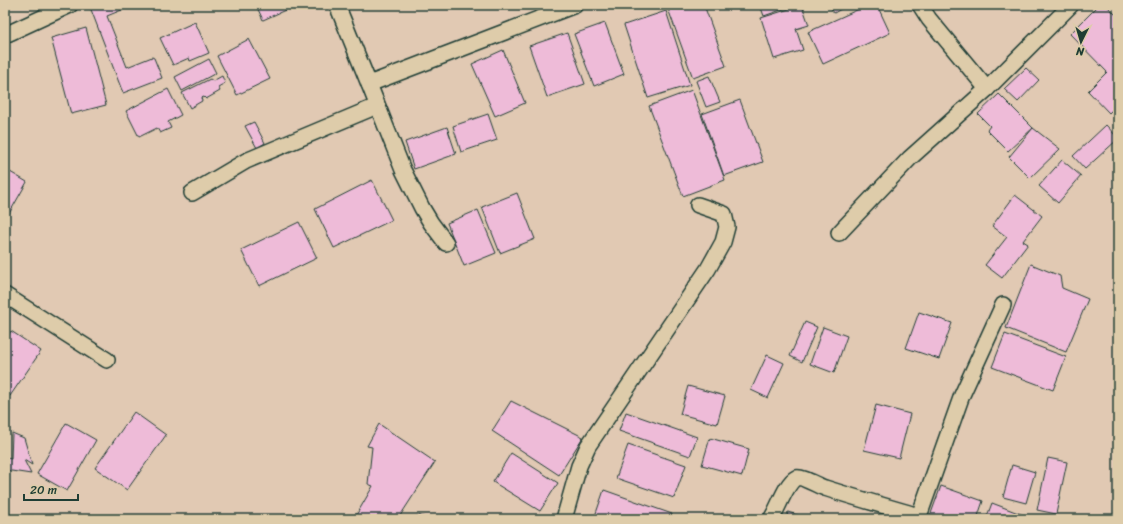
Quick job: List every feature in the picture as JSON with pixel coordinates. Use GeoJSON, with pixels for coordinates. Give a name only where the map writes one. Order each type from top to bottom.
{"type":"FeatureCollection","features":[{"type":"Feature","properties":{"kind":"street"},"geometry":{"type":"LineString","coordinates":[[5,35],[70,5]]}},
{"type":"Feature","properties":{"kind":"street"},"geometry":{"type":"LineString","coordinates":[[336,5],[403,170],[422,208],[446,243]]}},
{"type":"Feature","properties":{"kind":"street"},"geometry":{"type":"LineString","coordinates":[[369,84],[575,5]]}},
{"type":"Feature","properties":{"kind":"street"},"geometry":{"type":"LineString","coordinates":[[920,5],[929,19],[987,88]]}},
{"type":"Feature","properties":{"kind":"street"},"geometry":{"type":"LineString","coordinates":[[839,233],[910,158],[987,88],[1071,5]]}},
{"type":"Feature","properties":{"kind":"street"},"geometry":{"type":"LineString","coordinates":[[192,193],[246,161],[377,106]]}},
{"type":"Feature","properties":{"kind":"street"},"geometry":{"type":"LineString","coordinates":[[564,519],[580,466],[588,446],[708,269],[723,242],[727,227],[724,214],[698,205]]}},
{"type":"Feature","properties":{"kind":"street"},"geometry":{"type":"LineString","coordinates":[[5,295],[107,360]]}},
{"type":"Feature","properties":{"kind":"street"},"geometry":{"type":"LineString","coordinates":[[770,519],[775,513],[785,491],[795,478],[800,477],[822,487],[919,518],[962,395],[1003,305]]}},
{"type":"Feature","properties":{"kind":"building"},"geometry":{"type":"Polygon","coordinates":[[[95,5],[122,5],[124,9],[107,16],[127,67],[152,57],[154,58],[162,78],[123,93],[90,7],[95,5]]]}},
{"type":"Feature","properties":{"kind":"building"},"geometry":{"type":"Polygon","coordinates":[[[256,5],[291,5],[292,7],[263,20],[256,5]]]}},
{"type":"Feature","properties":{"kind":"building"},"geometry":{"type":"Polygon","coordinates":[[[704,5],[726,66],[693,78],[667,6],[704,5]]]}},
{"type":"Feature","properties":{"kind":"building"},"geometry":{"type":"Polygon","coordinates":[[[760,5],[795,5],[764,16],[760,5]]]}},
{"type":"Feature","properties":{"kind":"building"},"geometry":{"type":"Polygon","coordinates":[[[802,5],[809,25],[796,29],[803,50],[774,59],[761,18],[802,5]]]}},
{"type":"Feature","properties":{"kind":"building"},"geometry":{"type":"Polygon","coordinates":[[[829,5],[848,5],[834,13],[829,5]]]}},
{"type":"Feature","properties":{"kind":"building"},"geometry":{"type":"Polygon","coordinates":[[[868,5],[877,5],[890,33],[823,64],[808,32],[868,5]]]}},
{"type":"Feature","properties":{"kind":"building"},"geometry":{"type":"Polygon","coordinates":[[[1099,5],[1106,5],[1118,17],[1118,104],[1109,113],[1088,91],[1107,72],[1070,34],[1099,5]]]}},
{"type":"Feature","properties":{"kind":"building"},"geometry":{"type":"Polygon","coordinates":[[[666,11],[690,85],[648,98],[624,25],[666,11]]]}},
{"type":"Feature","properties":{"kind":"building"},"geometry":{"type":"Polygon","coordinates":[[[195,22],[209,53],[190,61],[189,58],[173,65],[160,38],[195,22]]]}},
{"type":"Feature","properties":{"kind":"building"},"geometry":{"type":"Polygon","coordinates":[[[605,23],[624,74],[594,86],[574,34],[605,23]]]}},
{"type":"Feature","properties":{"kind":"building"},"geometry":{"type":"Polygon","coordinates":[[[86,28],[106,105],[71,114],[51,38],[86,28]]]}},
{"type":"Feature","properties":{"kind":"building"},"geometry":{"type":"Polygon","coordinates":[[[567,33],[585,84],[547,97],[529,46],[567,33]]]}},
{"type":"Feature","properties":{"kind":"building"},"geometry":{"type":"Polygon","coordinates":[[[249,39],[270,79],[237,95],[217,56],[249,39]]]}},
{"type":"Feature","properties":{"kind":"building"},"geometry":{"type":"Polygon","coordinates":[[[503,50],[525,103],[495,116],[472,64],[503,50]]]}},
{"type":"Feature","properties":{"kind":"building"},"geometry":{"type":"Polygon","coordinates":[[[209,59],[216,73],[182,91],[175,77],[209,59]]]}},
{"type":"Feature","properties":{"kind":"building"},"geometry":{"type":"Polygon","coordinates":[[[1026,68],[1039,80],[1018,102],[1004,89],[1026,68]]]}},
{"type":"Feature","properties":{"kind":"building"},"geometry":{"type":"Polygon","coordinates":[[[222,76],[225,83],[218,87],[220,91],[206,99],[204,97],[201,98],[202,101],[190,108],[182,93],[210,79],[213,81],[222,76]]]}},
{"type":"Feature","properties":{"kind":"building"},"geometry":{"type":"Polygon","coordinates":[[[709,76],[720,102],[706,107],[696,81],[709,76]]]}},
{"type":"Feature","properties":{"kind":"building"},"geometry":{"type":"Polygon","coordinates":[[[168,89],[181,115],[168,122],[171,128],[160,133],[157,128],[139,137],[126,111],[168,89]]]}},
{"type":"Feature","properties":{"kind":"building"},"geometry":{"type":"Polygon","coordinates":[[[692,90],[725,180],[683,196],[649,106],[692,90]]]}},
{"type":"Feature","properties":{"kind":"building"},"geometry":{"type":"Polygon","coordinates":[[[999,94],[1033,128],[1008,151],[987,130],[990,126],[978,114],[999,94]]]}},
{"type":"Feature","properties":{"kind":"building"},"geometry":{"type":"Polygon","coordinates":[[[740,100],[763,162],[724,176],[702,114],[740,100]]]}},
{"type":"Feature","properties":{"kind":"building"},"geometry":{"type":"Polygon","coordinates":[[[488,114],[497,140],[461,152],[453,126],[488,114]]]}},
{"type":"Feature","properties":{"kind":"building"},"geometry":{"type":"Polygon","coordinates":[[[254,122],[265,143],[257,148],[245,126],[254,122]]]}},
{"type":"Feature","properties":{"kind":"building"},"geometry":{"type":"Polygon","coordinates":[[[1106,125],[1118,139],[1085,169],[1073,156],[1106,125]]]}},
{"type":"Feature","properties":{"kind":"building"},"geometry":{"type":"Polygon","coordinates":[[[447,127],[456,154],[414,169],[405,142],[447,127]]]}},
{"type":"Feature","properties":{"kind":"building"},"geometry":{"type":"Polygon","coordinates":[[[1033,128],[1060,149],[1030,178],[1009,157],[1033,128]]]}},
{"type":"Feature","properties":{"kind":"building"},"geometry":{"type":"Polygon","coordinates":[[[1062,160],[1081,176],[1058,203],[1039,186],[1062,160]]]}},
{"type":"Feature","properties":{"kind":"building"},"geometry":{"type":"Polygon","coordinates":[[[5,169],[27,182],[6,219],[5,218],[5,169]]]}},
{"type":"Feature","properties":{"kind":"building"},"geometry":{"type":"Polygon","coordinates":[[[372,180],[392,220],[334,248],[315,209],[372,180]]]}},
{"type":"Feature","properties":{"kind":"building"},"geometry":{"type":"Polygon","coordinates":[[[517,193],[535,239],[500,253],[482,207],[517,193]]]}},
{"type":"Feature","properties":{"kind":"building"},"geometry":{"type":"Polygon","coordinates":[[[1015,195],[1042,216],[1023,241],[1028,244],[1002,278],[985,265],[1007,237],[992,226],[1015,195]]]}},
{"type":"Feature","properties":{"kind":"building"},"geometry":{"type":"Polygon","coordinates":[[[478,210],[496,253],[464,266],[447,223],[478,210]]]}},
{"type":"Feature","properties":{"kind":"building"},"geometry":{"type":"Polygon","coordinates":[[[299,222],[317,258],[259,286],[241,250],[299,222]]]}},
{"type":"Feature","properties":{"kind":"building"},"geometry":{"type":"Polygon","coordinates":[[[1031,264],[1060,276],[1062,288],[1088,299],[1066,352],[1006,328],[1031,264]]]}},
{"type":"Feature","properties":{"kind":"building"},"geometry":{"type":"Polygon","coordinates":[[[919,312],[952,323],[939,359],[906,348],[919,312]]]}},
{"type":"Feature","properties":{"kind":"building"},"geometry":{"type":"Polygon","coordinates":[[[805,322],[817,327],[802,362],[790,356],[805,322]]]}},
{"type":"Feature","properties":{"kind":"building"},"geometry":{"type":"Polygon","coordinates":[[[823,327],[847,336],[834,373],[810,364],[823,327]]]}},
{"type":"Feature","properties":{"kind":"building"},"geometry":{"type":"Polygon","coordinates":[[[11,331],[41,351],[10,396],[5,393],[5,341],[11,331]]]}},
{"type":"Feature","properties":{"kind":"building"},"geometry":{"type":"Polygon","coordinates":[[[1005,334],[1066,357],[1053,390],[992,367],[1005,334]]]}},
{"type":"Feature","properties":{"kind":"building"},"geometry":{"type":"Polygon","coordinates":[[[767,355],[784,363],[768,398],[751,390],[767,355]]]}},
{"type":"Feature","properties":{"kind":"building"},"geometry":{"type":"Polygon","coordinates":[[[688,386],[725,396],[717,424],[680,414],[688,386]]]}},
{"type":"Feature","properties":{"kind":"building"},"geometry":{"type":"Polygon","coordinates":[[[511,401],[583,437],[559,475],[492,431],[511,401]]]}},
{"type":"Feature","properties":{"kind":"building"},"geometry":{"type":"Polygon","coordinates":[[[876,405],[910,414],[899,458],[864,450],[876,405]]]}},
{"type":"Feature","properties":{"kind":"building"},"geometry":{"type":"Polygon","coordinates":[[[134,412],[166,435],[127,490],[95,468],[134,412]]]}},
{"type":"Feature","properties":{"kind":"building"},"geometry":{"type":"Polygon","coordinates":[[[626,412],[697,437],[690,456],[619,431],[626,412]]]}},
{"type":"Feature","properties":{"kind":"building"},"geometry":{"type":"Polygon","coordinates":[[[66,423],[96,440],[67,491],[37,474],[66,423]]]}},
{"type":"Feature","properties":{"kind":"building"},"geometry":{"type":"Polygon","coordinates":[[[379,424],[435,462],[398,519],[354,519],[373,486],[368,484],[372,447],[367,446],[379,424]]]}},
{"type":"Feature","properties":{"kind":"building"},"geometry":{"type":"Polygon","coordinates":[[[12,433],[24,438],[32,465],[24,460],[31,474],[5,470],[5,457],[11,459],[12,433]]]}},
{"type":"Feature","properties":{"kind":"building"},"geometry":{"type":"Polygon","coordinates":[[[710,438],[749,449],[742,476],[702,465],[710,438]]]}},
{"type":"Feature","properties":{"kind":"building"},"geometry":{"type":"Polygon","coordinates":[[[628,445],[686,465],[674,498],[616,478],[628,445]]]}},
{"type":"Feature","properties":{"kind":"building"},"geometry":{"type":"Polygon","coordinates":[[[511,453],[558,483],[540,511],[493,482],[511,453]]]}},
{"type":"Feature","properties":{"kind":"building"},"geometry":{"type":"Polygon","coordinates":[[[1048,458],[1067,462],[1056,514],[1037,510],[1048,458]]]}},
{"type":"Feature","properties":{"kind":"building"},"geometry":{"type":"Polygon","coordinates":[[[1012,465],[1035,472],[1026,503],[1003,497],[1012,465]]]}},
{"type":"Feature","properties":{"kind":"building"},"geometry":{"type":"Polygon","coordinates":[[[941,486],[983,501],[977,519],[929,519],[941,486]]]}},
{"type":"Feature","properties":{"kind":"building"},"geometry":{"type":"Polygon","coordinates":[[[604,490],[672,514],[670,519],[594,519],[604,490]]]}},
{"type":"Feature","properties":{"kind":"building"},"geometry":{"type":"Polygon","coordinates":[[[992,503],[1026,516],[1025,519],[986,519],[992,503]]]}},
{"type":"Feature","properties":{"kind":"building"},"geometry":{"type":"Polygon","coordinates":[[[788,512],[809,519],[786,519],[788,512]]]}},
{"type":"Feature","properties":{"kind":"building"},"geometry":{"type":"Polygon","coordinates":[[[419,515],[427,519],[418,519],[419,515]]]}}]}
